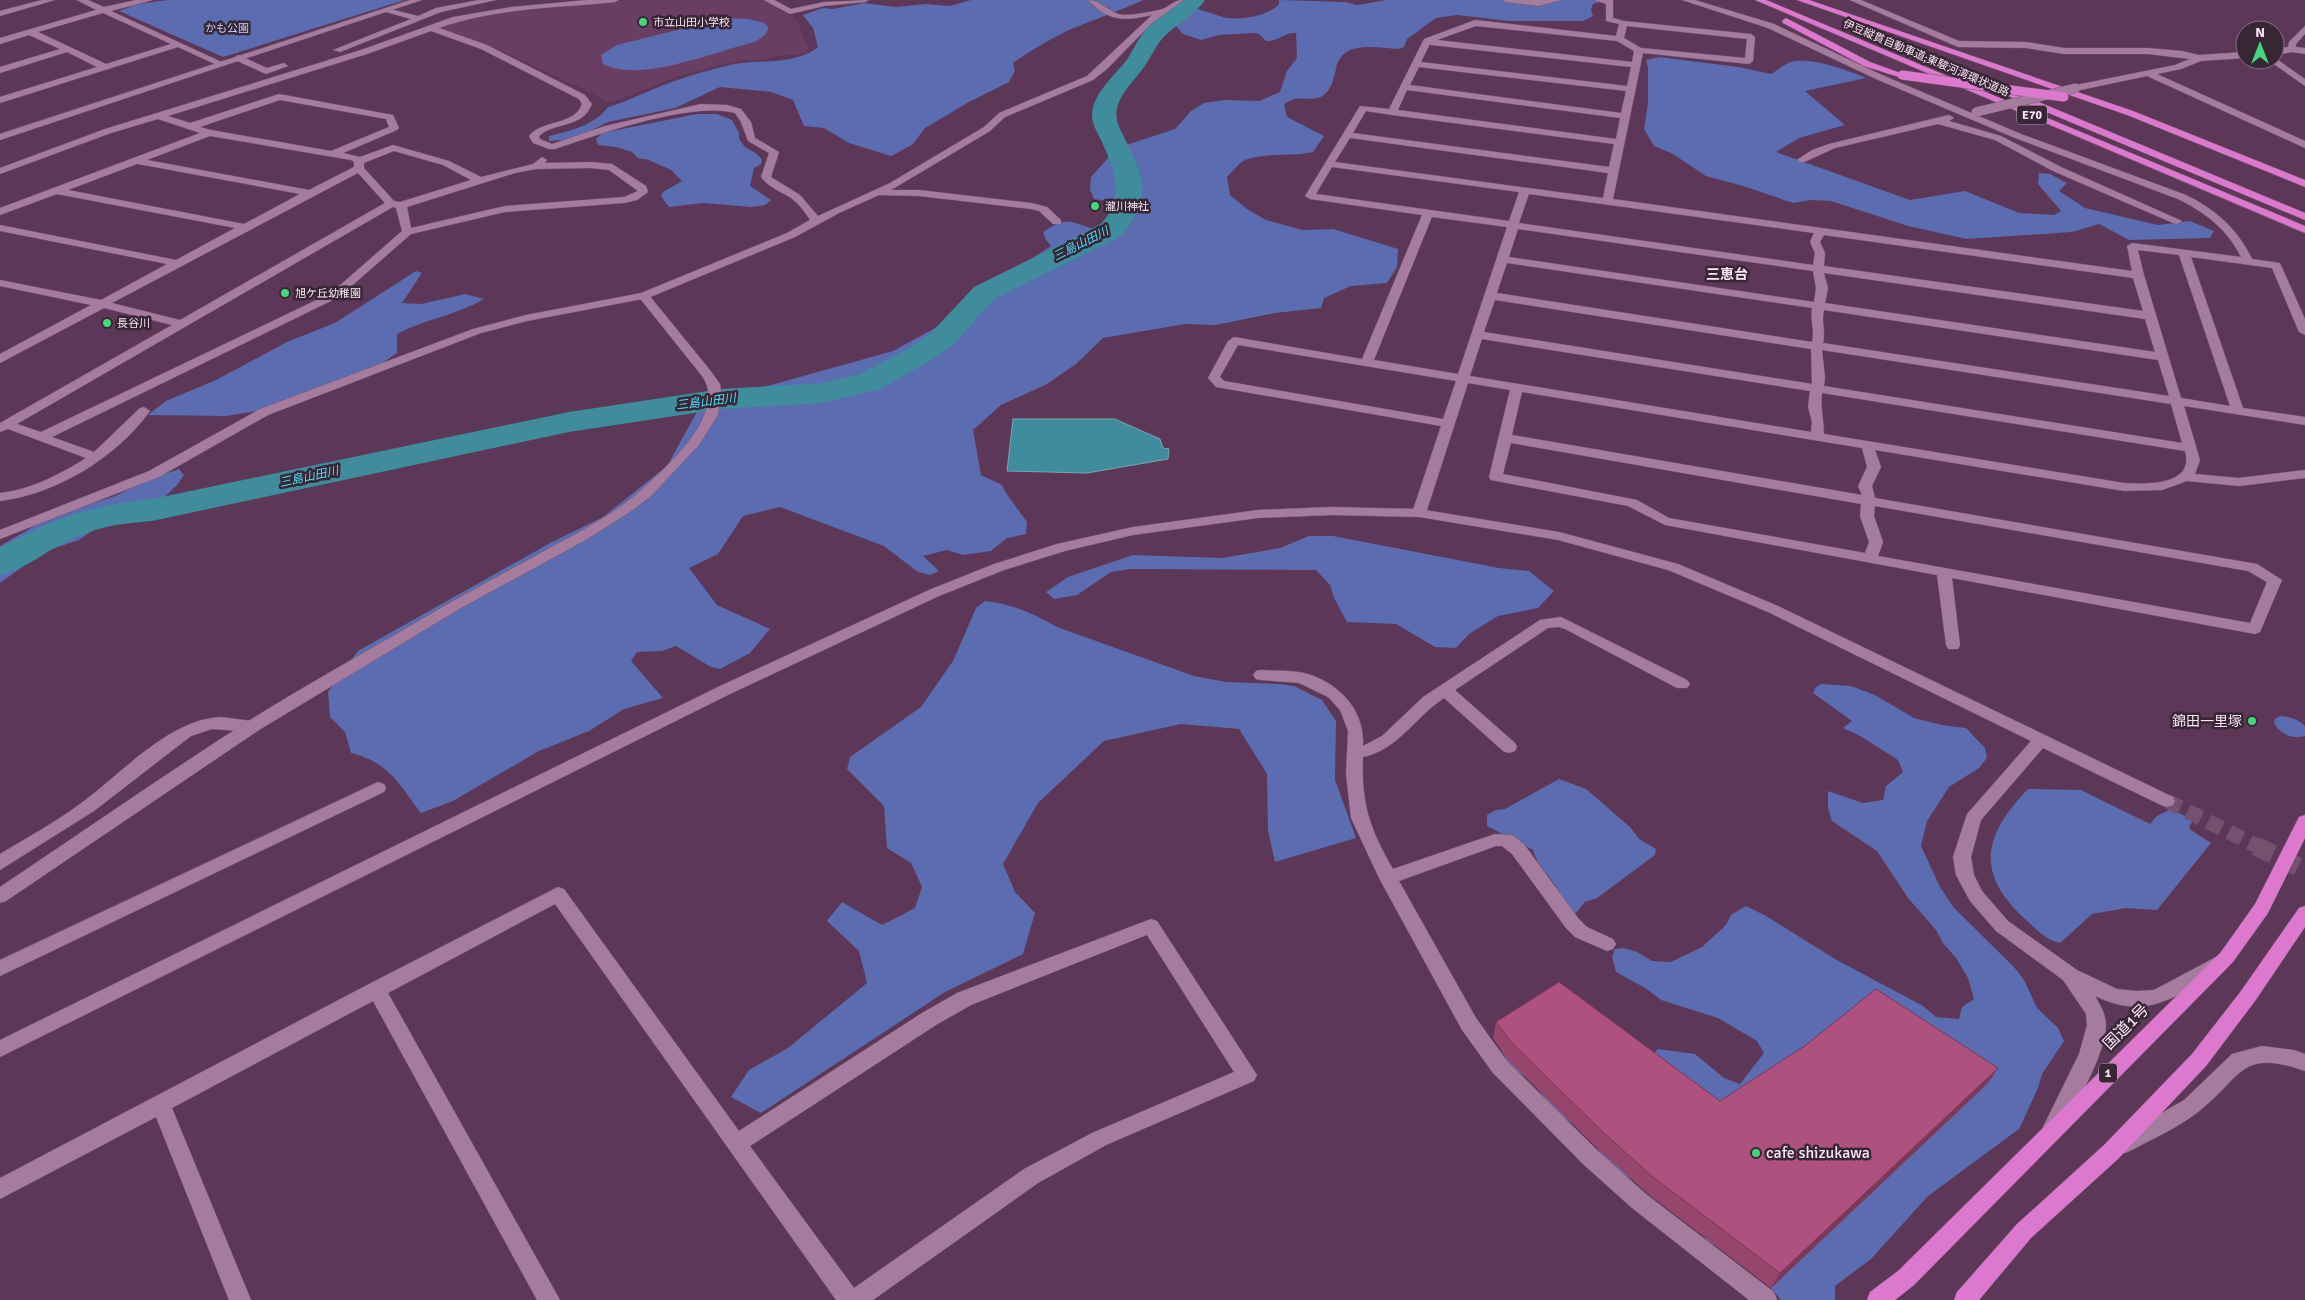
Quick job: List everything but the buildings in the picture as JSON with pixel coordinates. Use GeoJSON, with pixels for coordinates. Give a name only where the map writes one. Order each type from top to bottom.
{"type":"FeatureCollection","features":[{"type":"Feature","properties":{"kind":"highway"},"geometry":{"type":"LineString","coordinates":[[1746,0],[1867,64],[1902,75],[1930,81],[2018,89],[2064,97],[2106,111],[2305,192]]}},
{"type":"Feature","properties":{"kind":"highway","name":"伊豆縦貫自動車道;東駿河湾環状道路"},"geometry":{"type":"LineString","coordinates":[[1759,0],[2305,230]]}},
{"type":"Feature","properties":{"kind":"highway","name":"伊豆縦貫自動車道;東駿河湾環状道路"},"geometry":{"type":"LineString","coordinates":[[1782,0],[2305,217]]}},
{"type":"Feature","properties":{"kind":"highway"},"geometry":{"type":"LineString","coordinates":[[1801,0],[2112,106],[2305,184]]}},
{"type":"Feature","properties":{"kind":"highway","name":"国道1号"},"geometry":{"type":"LineString","coordinates":[[1878,1300],[1906,1278],[2227,957],[2262,908],[2305,821]]}},
{"type":"Feature","properties":{"kind":"highway"},"geometry":{"type":"LineString","coordinates":[[1965,1300],[2024,1232],[2111,1152],[2198,1060],[2248,996],[2305,912]]}},
{"type":"Feature","properties":{"kind":"street"},"geometry":{"type":"LineString","coordinates":[[0,14],[51,0]]}},
{"type":"Feature","properties":{"kind":"street"},"geometry":{"type":"LineString","coordinates":[[80,0],[222,64]]}},
{"type":"Feature","properties":{"kind":"street"},"geometry":{"type":"LineString","coordinates":[[0,41],[105,10],[149,0]]}},
{"type":"Feature","properties":{"kind":"street"},"geometry":{"type":"LineString","coordinates":[[0,137],[418,0]]}},
{"type":"Feature","properties":{"kind":"street"},"geometry":{"type":"LineString","coordinates":[[330,52],[379,35],[417,18],[452,7],[492,0]]}},
{"type":"Feature","properties":{"kind":"street"},"geometry":{"type":"LineString","coordinates":[[0,171],[108,131],[364,52],[429,27],[469,16],[512,9],[615,0]]}},
{"type":"Feature","properties":{"kind":"street"},"geometry":{"type":"LineString","coordinates":[[768,0],[790,12],[824,4],[864,0]]}},
{"type":"Feature","properties":{"kind":"street"},"geometry":{"type":"LineString","coordinates":[[1092,0],[1106,12],[1122,18],[1136,18],[1161,11]]}},
{"type":"Feature","properties":{"kind":"street"},"geometry":{"type":"LineString","coordinates":[[0,535],[27,522],[154,474],[241,423],[264,412],[477,331],[526,318],[644,296],[791,235],[835,211],[880,193],[987,129],[1002,115],[1096,74],[1161,11],[1180,0]]}},
{"type":"Feature","properties":{"kind":"street"},"geometry":{"type":"LineString","coordinates":[[1506,0],[1539,4],[1558,0]]}},
{"type":"Feature","properties":{"kind":"street"},"geometry":{"type":"LineString","coordinates":[[1392,112],[1427,41],[1475,23],[1619,39],[1639,50],[1749,61],[1752,37],[1624,23],[1608,19],[1610,2],[1598,0]]}},
{"type":"Feature","properties":{"kind":"street"},"geometry":{"type":"LineString","coordinates":[[1686,0],[1771,26],[1879,77],[1972,113],[2090,164],[2170,192],[2198,205],[2233,232],[2248,261]]}},
{"type":"Feature","properties":{"kind":"street"},"geometry":{"type":"LineString","coordinates":[[1854,0],[1958,44],[2026,45],[2069,51],[2148,51],[2182,54],[2199,58],[2235,56]]}},
{"type":"Feature","properties":{"kind":"street"},"geometry":{"type":"LineString","coordinates":[[389,10],[417,18]]}},
{"type":"Feature","properties":{"kind":"street"},"geometry":{"type":"LineString","coordinates":[[1619,39],[1624,23]]}},
{"type":"Feature","properties":{"kind":"street"},"geometry":{"type":"LineString","coordinates":[[429,27],[484,47],[582,97],[587,104],[584,112],[578,117],[543,129],[534,136],[536,141],[552,147]]}},
{"type":"Feature","properties":{"kind":"street"},"geometry":{"type":"LineString","coordinates":[[2292,49],[2292,44],[2305,29]]}},
{"type":"Feature","properties":{"kind":"street"},"geometry":{"type":"LineString","coordinates":[[30,32],[106,67]]}},
{"type":"Feature","properties":{"kind":"street"},"geometry":{"type":"LineString","coordinates":[[1427,41],[1635,65]]}},
{"type":"Feature","properties":{"kind":"street"},"geometry":{"type":"LineString","coordinates":[[0,100],[180,44]]}},
{"type":"Feature","properties":{"kind":"street"},"geometry":{"type":"LineString","coordinates":[[0,70],[69,49]]}},
{"type":"Feature","properties":{"kind":"street"},"geometry":{"type":"LineString","coordinates":[[2285,50],[2292,49],[2305,51]]}},
{"type":"Feature","properties":{"kind":"street"},"geometry":{"type":"LineString","coordinates":[[1607,202],[1639,50]]}},
{"type":"Feature","properties":{"kind":"street"},"geometry":{"type":"LineString","coordinates":[[238,58],[266,71],[293,63]]}},
{"type":"Feature","properties":{"kind":"street"},"geometry":{"type":"LineString","coordinates":[[1802,160],[1815,152],[1832,146],[2076,88],[2178,67],[2199,58]]}},
{"type":"Feature","properties":{"kind":"street"},"geometry":{"type":"LineString","coordinates":[[1416,64],[1630,89]]}},
{"type":"Feature","properties":{"kind":"street"},"geometry":{"type":"LineString","coordinates":[[2285,68],[2305,83]]}},
{"type":"Feature","properties":{"kind":"street"},"geometry":{"type":"LineString","coordinates":[[2148,73],[2305,145]]}},
{"type":"Feature","properties":{"kind":"street"},"geometry":{"type":"LineString","coordinates":[[1404,87],[1624,116]]}},
{"type":"Feature","properties":{"kind":"street"},"geometry":{"type":"LineString","coordinates":[[192,126],[279,98],[390,116],[394,128],[335,153]]}},
{"type":"Feature","properties":{"kind":"street"},"geometry":{"type":"LineString","coordinates":[[536,166],[552,147],[608,128],[683,110],[715,107],[738,111],[746,122],[751,139],[774,152],[766,177],[780,189],[793,195],[805,206],[816,222]]}},
{"type":"Feature","properties":{"kind":"street"},"geometry":{"type":"LineString","coordinates":[[1620,142],[1363,108],[1310,196],[2151,316]]}},
{"type":"Feature","properties":{"kind":"street"},"geometry":{"type":"LineString","coordinates":[[160,116],[209,133],[335,153],[359,164],[396,205],[407,232]]}},
{"type":"Feature","properties":{"kind":"street"},"geometry":{"type":"LineString","coordinates":[[1939,121],[1998,138],[2057,169],[2177,221]]}},
{"type":"Feature","properties":{"kind":"street"},"geometry":{"type":"LineString","coordinates":[[0,212],[209,133]]}},
{"type":"Feature","properties":{"kind":"street"},"geometry":{"type":"LineString","coordinates":[[1347,134],[1614,171]]}},
{"type":"Feature","properties":{"kind":"street"},"geometry":{"type":"LineString","coordinates":[[0,359],[309,193],[359,164],[393,148],[446,163],[479,180]]}},
{"type":"Feature","properties":{"kind":"street"},"geometry":{"type":"LineString","coordinates":[[138,161],[309,193]]}},
{"type":"Feature","properties":{"kind":"street"},"geometry":{"type":"LineString","coordinates":[[1329,164],[2138,275]]}},
{"type":"Feature","properties":{"kind":"street"},"geometry":{"type":"LineString","coordinates":[[3,426],[396,205],[513,170],[536,166],[591,165],[612,168],[642,188],[643,192],[633,198],[624,200],[490,211],[407,232],[335,295],[41,437]]}},
{"type":"Feature","properties":{"kind":"street"},"geometry":{"type":"LineString","coordinates":[[1419,513],[1492,296],[1512,224],[1525,190]]}},
{"type":"Feature","properties":{"kind":"street"},"geometry":{"type":"LineString","coordinates":[[55,191],[245,227]]}},
{"type":"Feature","properties":{"kind":"street"},"geometry":{"type":"LineString","coordinates":[[880,193],[919,193],[1031,206],[1042,209],[1057,222]]}},
{"type":"Feature","properties":{"kind":"street"},"geometry":{"type":"LineString","coordinates":[[1367,362],[1429,212]]}},
{"type":"Feature","properties":{"kind":"street"},"geometry":{"type":"LineString","coordinates":[[0,228],[177,264]]}},
{"type":"Feature","properties":{"kind":"street"},"geometry":{"type":"LineString","coordinates":[[1817,437],[1818,422],[1814,407],[1819,377],[1816,351],[1820,332],[1816,320],[1822,288],[1818,269],[1820,254],[1816,242],[1820,231]]}},
{"type":"Feature","properties":{"kind":"street"},"geometry":{"type":"LineString","coordinates":[[2185,477],[2193,469],[2194,460],[2138,275],[2132,246],[2276,265],[2305,332]]}},
{"type":"Feature","properties":{"kind":"street"},"geometry":{"type":"LineString","coordinates":[[2184,253],[2238,411]]}},
{"type":"Feature","properties":{"kind":"street"},"geometry":{"type":"LineString","coordinates":[[1503,259],[2162,357]]}},
{"type":"Feature","properties":{"kind":"street"},"geometry":{"type":"LineString","coordinates":[[0,283],[102,304],[182,324]]}},
{"type":"Feature","properties":{"kind":"street"},"geometry":{"type":"LineString","coordinates":[[0,896],[252,726],[456,605],[579,538],[628,508],[647,492],[693,445],[712,414],[715,402],[714,384],[644,296]]}},
{"type":"Feature","properties":{"kind":"street"},"geometry":{"type":"LineString","coordinates":[[1492,296],[2305,421]]}},
{"type":"Feature","properties":{"kind":"street"},"geometry":{"type":"LineString","coordinates":[[1479,335],[2190,448]]}},
{"type":"Feature","properties":{"kind":"street"},"geometry":{"type":"LineString","coordinates":[[1449,424],[1220,384],[1214,378],[1234,341],[2114,486],[2156,487],[2185,477],[2239,482],[2305,474]]}},
{"type":"Feature","properties":{"kind":"street"},"geometry":{"type":"LineString","coordinates":[[0,349],[14,352]]}},
{"type":"Feature","properties":{"kind":"street"},"geometry":{"type":"LineString","coordinates":[[1506,438],[2252,567],[2275,580],[2255,629],[1665,521],[1632,503],[1496,477],[1517,388]]}},
{"type":"Feature","properties":{"kind":"street"},"geometry":{"type":"LineString","coordinates":[[0,497],[20,493],[55,481],[75,471],[120,438],[144,411]]}},
{"type":"Feature","properties":{"kind":"street"},"geometry":{"type":"LineString","coordinates":[[3,426],[41,437],[96,457]]}},
{"type":"Feature","properties":{"kind":"street"},"geometry":{"type":"LineString","coordinates":[[1868,445],[1869,455],[1874,466],[1865,486],[1870,495],[1866,516],[1876,542],[1872,550],[1872,558]]}},
{"type":"Feature","properties":{"kind":"street"},"geometry":{"type":"LineString","coordinates":[[0,1049],[725,690],[857,628],[999,567],[1062,547],[1133,531],[1258,514],[1332,511],[1419,513],[1559,536],[1673,567],[1773,609],[2040,741],[2167,801]]}},
{"type":"Feature","properties":{"kind":"street"},"geometry":{"type":"LineString","coordinates":[[1944,572],[1953,645]]}},
{"type":"Feature","properties":{"kind":"street"},"geometry":{"type":"LineString","coordinates":[[1356,753],[1375,750],[1384,744],[1413,713],[1444,690],[1534,629],[1553,622],[1570,626],[1682,684]]}},
{"type":"Feature","properties":{"kind":"street"},"geometry":{"type":"LineString","coordinates":[[1261,675],[1302,678],[1333,693],[1347,708],[1356,731],[1354,774],[1359,818],[1388,878],[1469,1024],[1500,1067],[1590,1156],[1639,1201],[1766,1300]]}},
{"type":"Feature","properties":{"kind":"street"},"geometry":{"type":"LineString","coordinates":[[1444,690],[1508,747]]}},
{"type":"Feature","properties":{"kind":"street"},"geometry":{"type":"LineString","coordinates":[[0,864],[88,807],[189,729],[209,722],[252,726]]}},
{"type":"Feature","properties":{"kind":"street"},"geometry":{"type":"LineString","coordinates":[[2040,741],[1974,818],[1962,857],[1965,875],[1976,896],[2002,926],[2070,975],[2115,997],[2157,998],[2227,957]]}},
{"type":"Feature","properties":{"kind":"street"},"geometry":{"type":"LineString","coordinates":[[0,968],[378,788]]}},
{"type":"Feature","properties":{"kind":"street"},"geometry":{"type":"LineString","coordinates":[[1388,878],[1495,840],[1506,840],[1518,849],[1572,923],[1581,932],[1607,944]]}},
{"type":"Feature","properties":{"kind":"street"},"geometry":{"type":"LineString","coordinates":[[0,1188],[161,1105],[376,989],[558,894],[849,1300]]}},
{"type":"Feature","properties":{"kind":"street"},"geometry":{"type":"LineString","coordinates":[[737,1142],[964,999],[1151,926],[1247,1075],[1099,1140],[1031,1176],[855,1300]]}},
{"type":"Feature","properties":{"kind":"street"},"geometry":{"type":"LineString","coordinates":[[2050,1133],[2092,1048],[2097,1033],[2096,1015],[2070,975]]}},
{"type":"Feature","properties":{"kind":"street"},"geometry":{"type":"LineString","coordinates":[[376,989],[549,1300]]}},
{"type":"Feature","properties":{"kind":"street"},"geometry":{"type":"LineString","coordinates":[[2111,1152],[2191,1106],[2239,1060],[2262,1054],[2294,1058],[2305,1063]]}},
{"type":"Feature","properties":{"kind":"street"},"geometry":{"type":"LineString","coordinates":[[161,1105],[240,1300]]}},
{"type":"Feature","properties":{"kind":"shaded area"},"geometry":{"type":"Polygon","coordinates":[[[629,0],[763,0],[797,20],[809,49],[799,55],[783,55],[761,60],[742,60],[678,76],[612,102],[605,102],[600,97],[496,48],[442,29],[441,25],[494,14],[629,0]]]}},
{"type":"Feature","properties":{"kind":"shaded area"},"geometry":{"type":"Polygon","coordinates":[[[1013,419],[1115,419],[1160,439],[1163,448],[1169,449],[1168,459],[1087,473],[1007,471],[1013,419]]]}},
{"type":"Feature","properties":{"kind":"green space","name":"かも公園"},"geometry":{"type":"Polygon","coordinates":[[[168,0],[405,0],[223,57],[119,11],[138,4],[168,0]]]}},
{"type":"Feature","properties":{"kind":"green space"},"geometry":{"type":"Polygon","coordinates":[[[971,0],[1143,0],[1058,35],[1035,49],[1013,63],[1015,71],[1009,82],[969,102],[925,128],[912,145],[891,156],[849,143],[824,128],[804,126],[793,100],[771,92],[720,87],[675,108],[608,122],[586,133],[563,140],[549,141],[549,136],[589,123],[608,107],[663,85],[726,66],[786,60],[808,53],[818,47],[813,28],[803,15],[823,8],[833,9],[864,3],[896,7],[926,4],[950,6],[971,0]]]}},
{"type":"Feature","properties":{"kind":"green space"},"geometry":{"type":"Polygon","coordinates":[[[1279,0],[1346,2],[1357,5],[1387,0],[1606,0],[1593,4],[1591,10],[1593,16],[1583,21],[1509,21],[1457,15],[1436,18],[1407,39],[1404,47],[1399,49],[1361,47],[1352,49],[1339,59],[1331,86],[1325,94],[1314,99],[1295,99],[1284,104],[1287,117],[1324,136],[1313,152],[1261,156],[1243,161],[1227,177],[1230,195],[1247,209],[1266,220],[1302,230],[1333,229],[1398,249],[1397,267],[1387,283],[1351,286],[1324,298],[1321,308],[1275,313],[1216,325],[1185,324],[1103,338],[1076,364],[1047,384],[1001,405],[973,430],[981,475],[1002,485],[1027,522],[1026,534],[1007,538],[991,551],[963,555],[947,550],[923,556],[939,571],[930,575],[918,572],[884,546],[780,507],[743,516],[718,554],[689,568],[717,605],[770,629],[750,653],[720,669],[711,667],[676,646],[662,651],[637,652],[631,661],[663,698],[624,709],[589,731],[539,751],[453,801],[421,813],[399,783],[384,768],[364,757],[351,753],[345,732],[330,717],[328,692],[358,651],[552,542],[603,517],[667,466],[698,410],[723,404],[736,390],[760,388],[893,351],[946,322],[959,306],[1051,246],[1043,232],[1058,223],[1064,222],[1074,222],[1095,229],[1108,217],[1112,206],[1106,201],[1094,199],[1090,190],[1091,177],[1117,148],[1175,129],[1191,111],[1204,103],[1225,100],[1259,101],[1280,92],[1287,71],[1297,58],[1296,33],[1270,41],[1266,41],[1259,34],[1252,33],[1219,35],[1201,40],[1183,34],[1176,26],[1178,20],[1195,8],[1226,18],[1254,16],[1268,12],[1279,4],[1279,0]]]}},
{"type":"Feature","properties":{"kind":"green space"},"geometry":{"type":"Polygon","coordinates":[[[726,18],[748,19],[764,23],[768,30],[762,37],[751,43],[676,64],[636,70],[618,69],[603,64],[601,55],[617,45],[726,18]]]}},
{"type":"Feature","properties":{"kind":"green space"},"geometry":{"type":"Polygon","coordinates":[[[1659,57],[1738,67],[1771,74],[1788,63],[1796,61],[1816,62],[1866,78],[1805,91],[1845,125],[1799,138],[1776,152],[1910,200],[1965,191],[2019,213],[2054,215],[2061,211],[2038,184],[2039,173],[2050,174],[2067,183],[2059,191],[2085,208],[2158,225],[2190,221],[2214,231],[2210,238],[2129,240],[2099,224],[2072,232],[1967,239],[1908,226],[1831,201],[1811,200],[1793,203],[1706,176],[1673,154],[1654,146],[1644,129],[1648,103],[1648,68],[1646,60],[1659,57]]]}},
{"type":"Feature","properties":{"kind":"green space"},"geometry":{"type":"Polygon","coordinates":[[[697,114],[717,114],[732,120],[739,133],[739,139],[745,147],[757,154],[762,160],[761,164],[754,168],[750,186],[771,200],[765,205],[751,207],[703,203],[669,207],[661,196],[663,192],[682,181],[671,170],[649,160],[638,158],[632,152],[616,147],[598,145],[596,139],[602,133],[697,114]]]}},
{"type":"Feature","properties":{"kind":"green space"},"geometry":{"type":"Polygon","coordinates":[[[416,271],[422,273],[402,303],[421,304],[465,294],[484,299],[397,334],[397,353],[371,371],[315,393],[257,411],[226,416],[148,415],[166,401],[216,380],[287,342],[335,323],[416,271]]]}},
{"type":"Feature","properties":{"kind":"green space"},"geometry":{"type":"Polygon","coordinates":[[[179,469],[184,475],[177,485],[156,505],[134,518],[96,528],[79,540],[43,552],[0,583],[0,546],[50,517],[115,496],[150,479],[179,469]]]}},
{"type":"Feature","properties":{"kind":"green space"},"geometry":{"type":"Polygon","coordinates":[[[1309,536],[1333,536],[1499,568],[1529,571],[1554,591],[1538,608],[1498,616],[1469,634],[1456,648],[1435,647],[1396,624],[1347,622],[1334,598],[1330,585],[1316,570],[1130,569],[1111,572],[1077,595],[1054,599],[1046,592],[1068,577],[1133,555],[1222,558],[1280,548],[1309,536]]]}},
{"type":"Feature","properties":{"kind":"green space"},"geometry":{"type":"Polygon","coordinates":[[[985,601],[1004,604],[1022,610],[1057,627],[1194,676],[1226,682],[1294,686],[1322,700],[1336,721],[1335,780],[1356,838],[1275,862],[1268,830],[1267,774],[1239,729],[1181,724],[1104,741],[1038,803],[1003,864],[1015,892],[1035,913],[1023,954],[945,992],[761,1113],[731,1097],[749,1070],[788,1048],[867,983],[859,951],[827,921],[842,902],[882,925],[915,908],[922,887],[911,863],[887,848],[884,806],[847,769],[850,757],[921,707],[953,661],[976,608],[985,601]]]}},
{"type":"Feature","properties":{"kind":"green space"},"geometry":{"type":"Polygon","coordinates":[[[1821,684],[1851,686],[1875,695],[1914,718],[1942,725],[1966,728],[1985,748],[1987,758],[1979,768],[1949,787],[1927,821],[1921,846],[1940,887],[1954,908],[2014,967],[2024,980],[2037,1008],[2058,1028],[2064,1041],[2042,1074],[2038,1088],[2019,1129],[1928,1196],[1871,1259],[1835,1286],[1835,1300],[1781,1300],[1754,1268],[1709,1242],[1683,1215],[1636,1181],[1612,1169],[1592,1141],[1576,1126],[1551,1108],[1534,1083],[1509,1066],[1500,1047],[1649,1058],[1658,1049],[1695,1054],[1724,1078],[1740,1084],[1764,1053],[1757,1041],[1718,1018],[1661,1000],[1647,989],[1616,972],[1612,957],[1615,949],[1624,948],[1637,952],[1652,961],[1671,962],[1702,947],[1726,925],[1731,915],[1746,906],[1766,916],[1835,959],[1923,1006],[1936,1017],[1959,1019],[1962,1007],[1974,999],[1968,978],[1956,958],[1943,943],[1936,930],[1908,898],[1877,851],[1832,821],[1828,808],[1828,791],[1863,803],[1883,800],[1886,786],[1903,772],[1898,760],[1862,737],[1843,728],[1852,721],[1813,693],[1816,687],[1821,684]]]}},
{"type":"Feature","properties":{"kind":"green space","name":"錦田一里塚"},"geometry":{"type":"Polygon","coordinates":[[[2281,716],[2294,719],[2305,726],[2305,736],[2296,737],[2282,732],[2274,722],[2276,718],[2281,716]]]}},
{"type":"Feature","properties":{"kind":"green space"},"geometry":{"type":"Polygon","coordinates":[[[1559,779],[1586,789],[1630,827],[1639,839],[1656,849],[1655,855],[1597,898],[1585,902],[1574,915],[1540,865],[1533,850],[1487,826],[1487,815],[1496,810],[1505,809],[1559,779]]]}},
{"type":"Feature","properties":{"kind":"green space"},"geometry":{"type":"Polygon","coordinates":[[[2028,789],[2081,790],[2150,824],[2157,816],[2171,809],[2193,820],[2189,827],[2191,830],[2211,843],[2157,910],[2126,908],[2092,914],[2060,943],[2045,936],[2036,929],[2007,900],[1997,884],[1992,868],[1991,853],[1995,837],[2013,806],[2028,789]]]}},
{"type":"Feature","properties":{"kind":"waterway","name":"三島山田川"},"geometry":{"type":"LineString","coordinates":[[0,564],[62,530],[108,515],[152,510],[569,422],[721,399],[822,393],[869,382],[922,353],[943,338],[984,293],[1111,230],[1122,217],[1128,204],[1130,191],[1124,164],[1105,123],[1105,106],[1113,91],[1135,64],[1155,33],[1195,0]]}},
{"type":"Feature","properties":{"kind":"tunnel"},"geometry":{"type":"LineString","coordinates":[[2167,801],[2259,847]]}},
{"type":"Feature","properties":{"kind":"tunnel"},"geometry":{"type":"LineString","coordinates":[[2256,846],[2305,870]]}},
{"type":"Feature","properties":{"kind":"place","name":"市立山田小学校"},"geometry":{"type":"Point","coordinates":[643,22]}},
{"type":"Feature","properties":{"kind":"place","name":"瀧川神社"},"geometry":{"type":"Point","coordinates":[1095,206]}},
{"type":"Feature","properties":{"kind":"place","name":"旭ケ丘幼稚園"},"geometry":{"type":"Point","coordinates":[285,293]}},
{"type":"Feature","properties":{"kind":"place","name":"長谷川"},"geometry":{"type":"Point","coordinates":[107,323]}},
{"type":"Feature","properties":{"kind":"place","name":"錦田一里塚"},"geometry":{"type":"Point","coordinates":[2252,721]}},
{"type":"Feature","properties":{"kind":"place","name":"cafe shizukawa"},"geometry":{"type":"Point","coordinates":[1756,1153]}},
{"type":"Feature","properties":{"kind":"district","name":"三恵台"},"geometry":{"type":"Point","coordinates":[1727,274]}}]}
